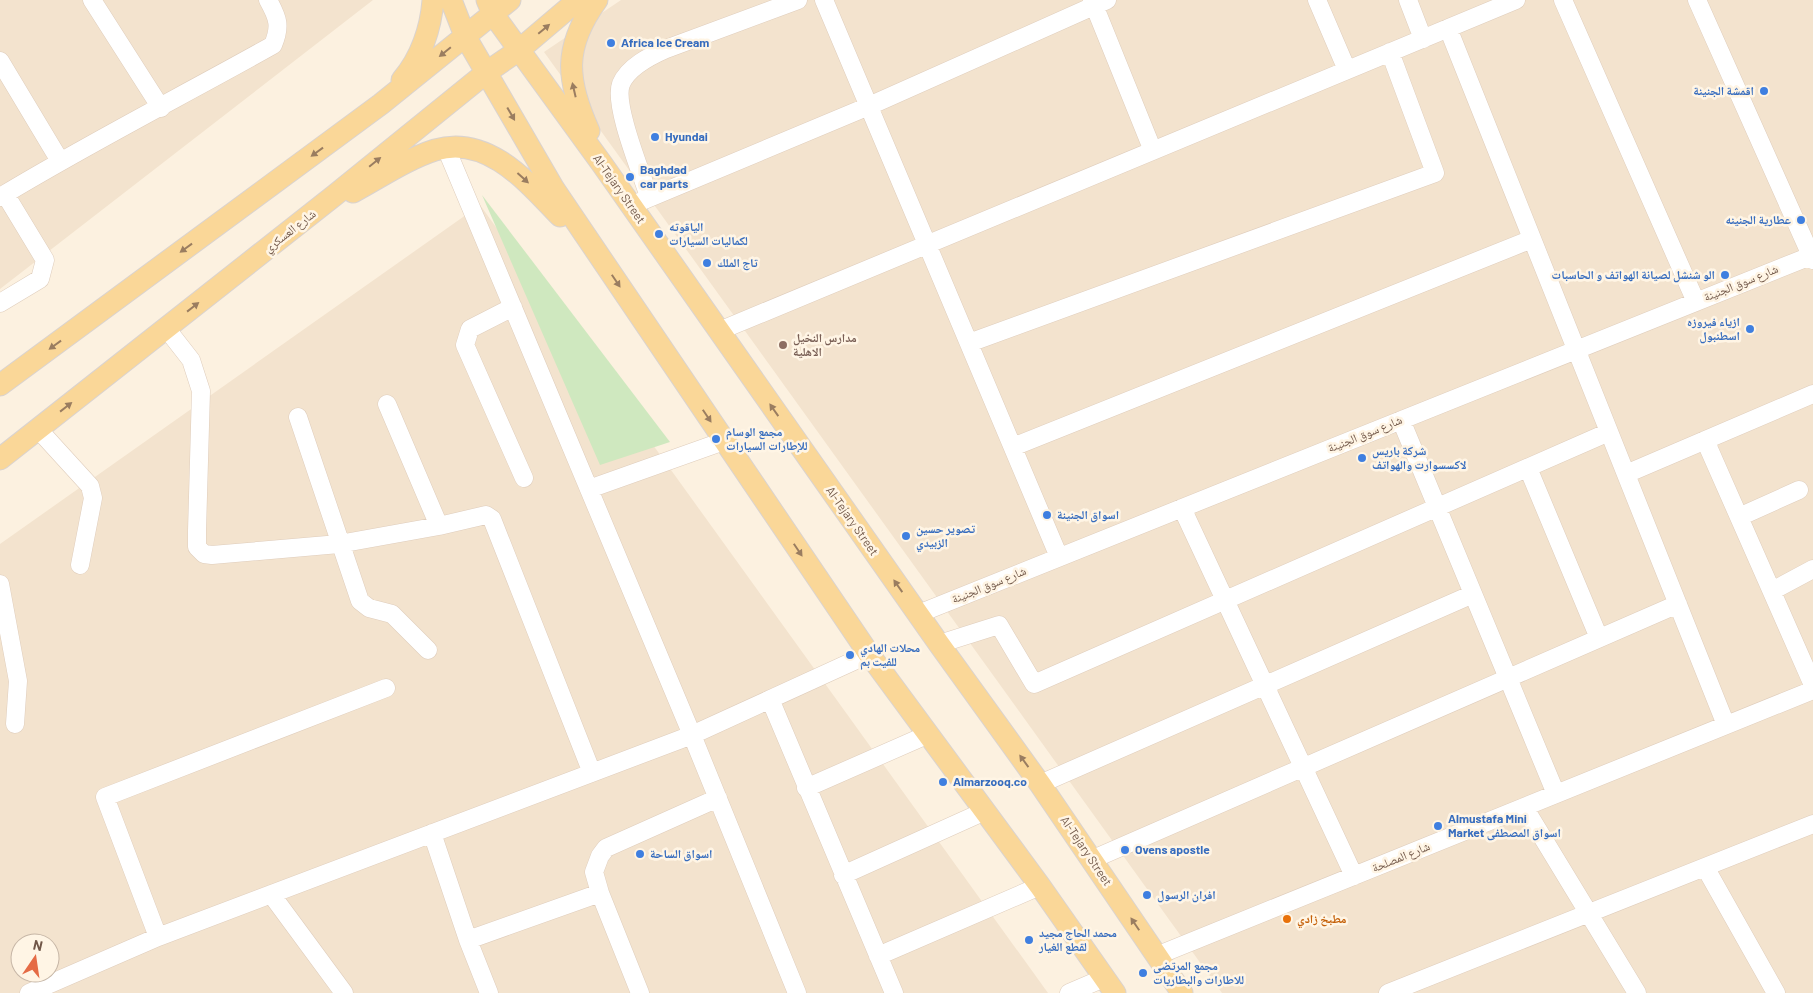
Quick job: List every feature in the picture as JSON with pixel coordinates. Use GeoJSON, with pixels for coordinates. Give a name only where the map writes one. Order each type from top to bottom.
{"type":"FeatureCollection","features":[{"type":"Feature","properties":{"kind":"main road"},"geometry":{"type":"LineString","coordinates":[[381,104],[406,75],[418,55],[430,27],[433,0]]}},
{"type":"Feature","properties":{"kind":"main road"},"geometry":{"type":"LineString","coordinates":[[451,0],[465,36],[554,189],[869,654],[1040,886],[1109,986]]}},
{"type":"Feature","properties":{"kind":"main road"},"geometry":{"type":"LineString","coordinates":[[0,385],[381,104],[465,36],[490,7],[510,0]]}},
{"type":"Feature","properties":{"kind":"main road","name":"شارع العسكري"},"geometry":{"type":"LineString","coordinates":[[0,459],[307,217],[486,72],[519,50],[578,0]]}},
{"type":"Feature","properties":{"kind":"main road"},"geometry":{"type":"LineString","coordinates":[[597,0],[577,32],[572,54],[571,75],[578,106],[605,168]]}},
{"type":"Feature","properties":{"kind":"main road","name":"Al-Tejary Street"},"geometry":{"type":"LineString","coordinates":[[490,7],[605,168],[640,201],[719,331],[1040,784],[1182,993]]}},
{"type":"Feature","properties":{"kind":"main road"},"geometry":{"type":"LineString","coordinates":[[307,217],[436,150],[469,148],[513,169],[601,258]]}},
{"type":"Feature","properties":{"kind":"street"},"geometry":{"type":"LineString","coordinates":[[0,303],[40,279],[45,260],[2,195],[60,161],[161,108],[273,45],[279,32],[279,20],[268,0]]}},
{"type":"Feature","properties":{"kind":"street"},"geometry":{"type":"LineString","coordinates":[[798,0],[648,57],[626,77],[621,85],[621,112],[640,201],[868,106],[1098,2],[1153,151]]}},
{"type":"Feature","properties":{"kind":"street"},"geometry":{"type":"LineString","coordinates":[[824,0],[1059,557]]}},
{"type":"Feature","properties":{"kind":"street"},"geometry":{"type":"LineString","coordinates":[[1317,0],[1347,70]]}},
{"type":"Feature","properties":{"kind":"street"},"geometry":{"type":"LineString","coordinates":[[1408,0],[1423,38]]}},
{"type":"Feature","properties":{"kind":"street"},"geometry":{"type":"LineString","coordinates":[[1563,0],[1696,302]]}},
{"type":"Feature","properties":{"kind":"street"},"geometry":{"type":"LineString","coordinates":[[1697,0],[1812,257]]}},
{"type":"Feature","properties":{"kind":"street"},"geometry":{"type":"LineString","coordinates":[[719,331],[1507,2]]}},
{"type":"Feature","properties":{"kind":"street"},"geometry":{"type":"LineString","coordinates":[[101,3],[161,108]]}},
{"type":"Feature","properties":{"kind":"street"},"geometry":{"type":"LineString","coordinates":[[1448,28],[1726,725]]}},
{"type":"Feature","properties":{"kind":"street"},"geometry":{"type":"LineString","coordinates":[[969,343],[1435,173],[1390,52]]}},
{"type":"Feature","properties":{"kind":"street"},"geometry":{"type":"LineString","coordinates":[[0,62],[60,161]]}},
{"type":"Feature","properties":{"kind":"street"},"geometry":{"type":"LineString","coordinates":[[446,148],[692,735],[797,993]]}},
{"type":"Feature","properties":{"kind":"street"},"geometry":{"type":"LineString","coordinates":[[1013,448],[1532,239]]}},
{"type":"Feature","properties":{"kind":"street","name":"شارع سوق الجنينة"},"geometry":{"type":"LineString","coordinates":[[918,614],[1576,349],[1812,257]]}},
{"type":"Feature","properties":{"kind":"street"},"geometry":{"type":"LineString","coordinates":[[513,307],[470,329],[465,345],[524,478]]}},
{"type":"Feature","properties":{"kind":"street"},"geometry":{"type":"LineString","coordinates":[[166,328],[192,360],[201,391],[197,547],[204,554],[212,555],[340,544],[439,526],[480,514],[486,515],[492,519],[592,773]]}},
{"type":"Feature","properties":{"kind":"street"},"geometry":{"type":"LineString","coordinates":[[1626,474],[1813,394]]}},
{"type":"Feature","properties":{"kind":"street"},"geometry":{"type":"LineString","coordinates":[[387,404],[439,526]]}},
{"type":"Feature","properties":{"kind":"street"},"geometry":{"type":"LineString","coordinates":[[298,417],[360,601],[369,608],[392,614],[428,650]]}},
{"type":"Feature","properties":{"kind":"street"},"geometry":{"type":"LineString","coordinates":[[1401,420],[1556,794]]}},
{"type":"Feature","properties":{"kind":"street"},"geometry":{"type":"LineString","coordinates":[[38,429],[90,486],[92,498],[80,565]]}},
{"type":"Feature","properties":{"kind":"street"},"geometry":{"type":"LineString","coordinates":[[939,644],[999,625],[1034,684],[1609,432]]}},
{"type":"Feature","properties":{"kind":"street"},"geometry":{"type":"LineString","coordinates":[[1705,440],[1813,685]]}},
{"type":"Feature","properties":{"kind":"street"},"geometry":{"type":"LineString","coordinates":[[589,489],[724,441]]}},
{"type":"Feature","properties":{"kind":"street"},"geometry":{"type":"LineString","coordinates":[[1528,468],[1599,638]]}},
{"type":"Feature","properties":{"kind":"street"},"geometry":{"type":"LineString","coordinates":[[1739,516],[1798,490]]}},
{"type":"Feature","properties":{"kind":"street"},"geometry":{"type":"LineString","coordinates":[[1182,508],[1354,876]]}},
{"type":"Feature","properties":{"kind":"street"},"geometry":{"type":"LineString","coordinates":[[1772,591],[1813,569]]}},
{"type":"Feature","properties":{"kind":"street"},"geometry":{"type":"LineString","coordinates":[[0,584],[18,681],[15,724]]}},
{"type":"Feature","properties":{"kind":"street"},"geometry":{"type":"LineString","coordinates":[[1040,784],[1473,594]]}},
{"type":"Feature","properties":{"kind":"street"},"geometry":{"type":"LineString","coordinates":[[1091,860],[1678,604]]}},
{"type":"Feature","properties":{"kind":"street"},"geometry":{"type":"LineString","coordinates":[[29,993],[158,937],[692,735],[869,654]]}},
{"type":"Feature","properties":{"kind":"street"},"geometry":{"type":"LineString","coordinates":[[158,937],[105,797],[386,688]]}},
{"type":"Feature","properties":{"kind":"street","name":"شارع المصلحة"},"geometry":{"type":"LineString","coordinates":[[1156,956],[1813,690]]}},
{"type":"Feature","properties":{"kind":"street"},"geometry":{"type":"LineString","coordinates":[[770,700],[894,993]]}},
{"type":"Feature","properties":{"kind":"street"},"geometry":{"type":"LineString","coordinates":[[806,788],[929,734]]}},
{"type":"Feature","properties":{"kind":"street"},"geometry":{"type":"LineString","coordinates":[[640,993],[600,894],[594,872],[600,856],[606,848],[718,798]]}},
{"type":"Feature","properties":{"kind":"street"},"geometry":{"type":"LineString","coordinates":[[1524,807],[1637,993]]}},
{"type":"Feature","properties":{"kind":"street"},"geometry":{"type":"LineString","coordinates":[[844,875],[985,811]]}},
{"type":"Feature","properties":{"kind":"street"},"geometry":{"type":"LineString","coordinates":[[1388,993],[1705,867],[1812,828]]}},
{"type":"Feature","properties":{"kind":"street"},"geometry":{"type":"LineString","coordinates":[[432,834],[468,940],[489,993]]}},
{"type":"Feature","properties":{"kind":"street"},"geometry":{"type":"LineString","coordinates":[[1705,867],[1776,993]]}},
{"type":"Feature","properties":{"kind":"street"},"geometry":{"type":"LineString","coordinates":[[878,956],[1040,886]]}},
{"type":"Feature","properties":{"kind":"street"},"geometry":{"type":"LineString","coordinates":[[271,894],[344,993]]}},
{"type":"Feature","properties":{"kind":"street"},"geometry":{"type":"LineString","coordinates":[[468,940],[600,894]]}},
{"type":"Feature","properties":{"kind":"street"},"geometry":{"type":"LineString","coordinates":[[1069,993],[1109,986]]}},
{"type":"Feature","properties":{"kind":"shaded area"},"geometry":{"type":"Polygon","coordinates":[[[0,0],[373,0],[0,289],[0,0]]]}},
{"type":"Feature","properties":{"kind":"shaded area"},"geometry":{"type":"Polygon","coordinates":[[[621,0],[1813,0],[1813,993],[1222,993],[544,52],[621,0]]]}},
{"type":"Feature","properties":{"kind":"shaded area"},"geometry":{"type":"Polygon","coordinates":[[[480,205],[1048,993],[0,993],[0,544],[480,205]]]}},
{"type":"Feature","properties":{"kind":"green space"},"geometry":{"type":"Polygon","coordinates":[[[482,195],[670,442],[600,465],[482,195]]]}},
{"type":"Feature","properties":{"kind":"place","name":"Africa Ice Cream"},"geometry":{"type":"Point","coordinates":[611,43]}},
{"type":"Feature","properties":{"kind":"place","name":"اقمشة الجنينة"},"geometry":{"type":"Point","coordinates":[1764,91]}},
{"type":"Feature","properties":{"kind":"place","name":"Hyundai"},"geometry":{"type":"Point","coordinates":[655,137]}},
{"type":"Feature","properties":{"kind":"place","name":"Baghdad car parts"},"geometry":{"type":"Point","coordinates":[630,177]}},
{"type":"Feature","properties":{"kind":"place","name":"عطارية الجنينه"},"geometry":{"type":"Point","coordinates":[1801,220]}},
{"type":"Feature","properties":{"kind":"place","name":"الياقوته لكماليات السيارات"},"geometry":{"type":"Point","coordinates":[659,234]}},
{"type":"Feature","properties":{"kind":"place","name":"تاج الملك"},"geometry":{"type":"Point","coordinates":[707,263]}},
{"type":"Feature","properties":{"kind":"place","name":"الو شنشل لصيانة الهواتف و الحاسبات"},"geometry":{"type":"Point","coordinates":[1725,275]}},
{"type":"Feature","properties":{"kind":"place","name":"ازياء فيروزه اسطنبول"},"geometry":{"type":"Point","coordinates":[1750,329]}},
{"type":"Feature","properties":{"kind":"place","name":"مدارس النخيل الاهلية"},"geometry":{"type":"Point","coordinates":[783,345]}},
{"type":"Feature","properties":{"kind":"place","name":"مجمع الوسام للإطارات السيارات"},"geometry":{"type":"Point","coordinates":[716,439]}},
{"type":"Feature","properties":{"kind":"place","name":"شركة باريس لاكسسوارت والهواتف"},"geometry":{"type":"Point","coordinates":[1362,458]}},
{"type":"Feature","properties":{"kind":"place","name":"اسواق الجنينة"},"geometry":{"type":"Point","coordinates":[1047,515]}},
{"type":"Feature","properties":{"kind":"place","name":"تصوير حسين الزبيدي"},"geometry":{"type":"Point","coordinates":[906,536]}},
{"type":"Feature","properties":{"kind":"place","name":"محلات الهادي للفيت بم"},"geometry":{"type":"Point","coordinates":[850,655]}},
{"type":"Feature","properties":{"kind":"place","name":"Almarzooq.co"},"geometry":{"type":"Point","coordinates":[943,782]}},
{"type":"Feature","properties":{"kind":"place","name":"Almustafa Mini Market اسواق المصطفى"},"geometry":{"type":"Point","coordinates":[1438,826]}},
{"type":"Feature","properties":{"kind":"place","name":"Ovens apostle"},"geometry":{"type":"Point","coordinates":[1125,850]}},
{"type":"Feature","properties":{"kind":"place","name":"اسواق الساحة"},"geometry":{"type":"Point","coordinates":[640,854]}},
{"type":"Feature","properties":{"kind":"place","name":"افران الرسول"},"geometry":{"type":"Point","coordinates":[1147,895]}},
{"type":"Feature","properties":{"kind":"place","name":"مطبخ زادي"},"geometry":{"type":"Point","coordinates":[1287,919]}},
{"type":"Feature","properties":{"kind":"place","name":"محمد الحاج مجيد لقطع الغيار"},"geometry":{"type":"Point","coordinates":[1029,940]}},
{"type":"Feature","properties":{"kind":"place","name":"مجمع المرتضى للاطارات والبطاريات"},"geometry":{"type":"Point","coordinates":[1143,973]}}]}
